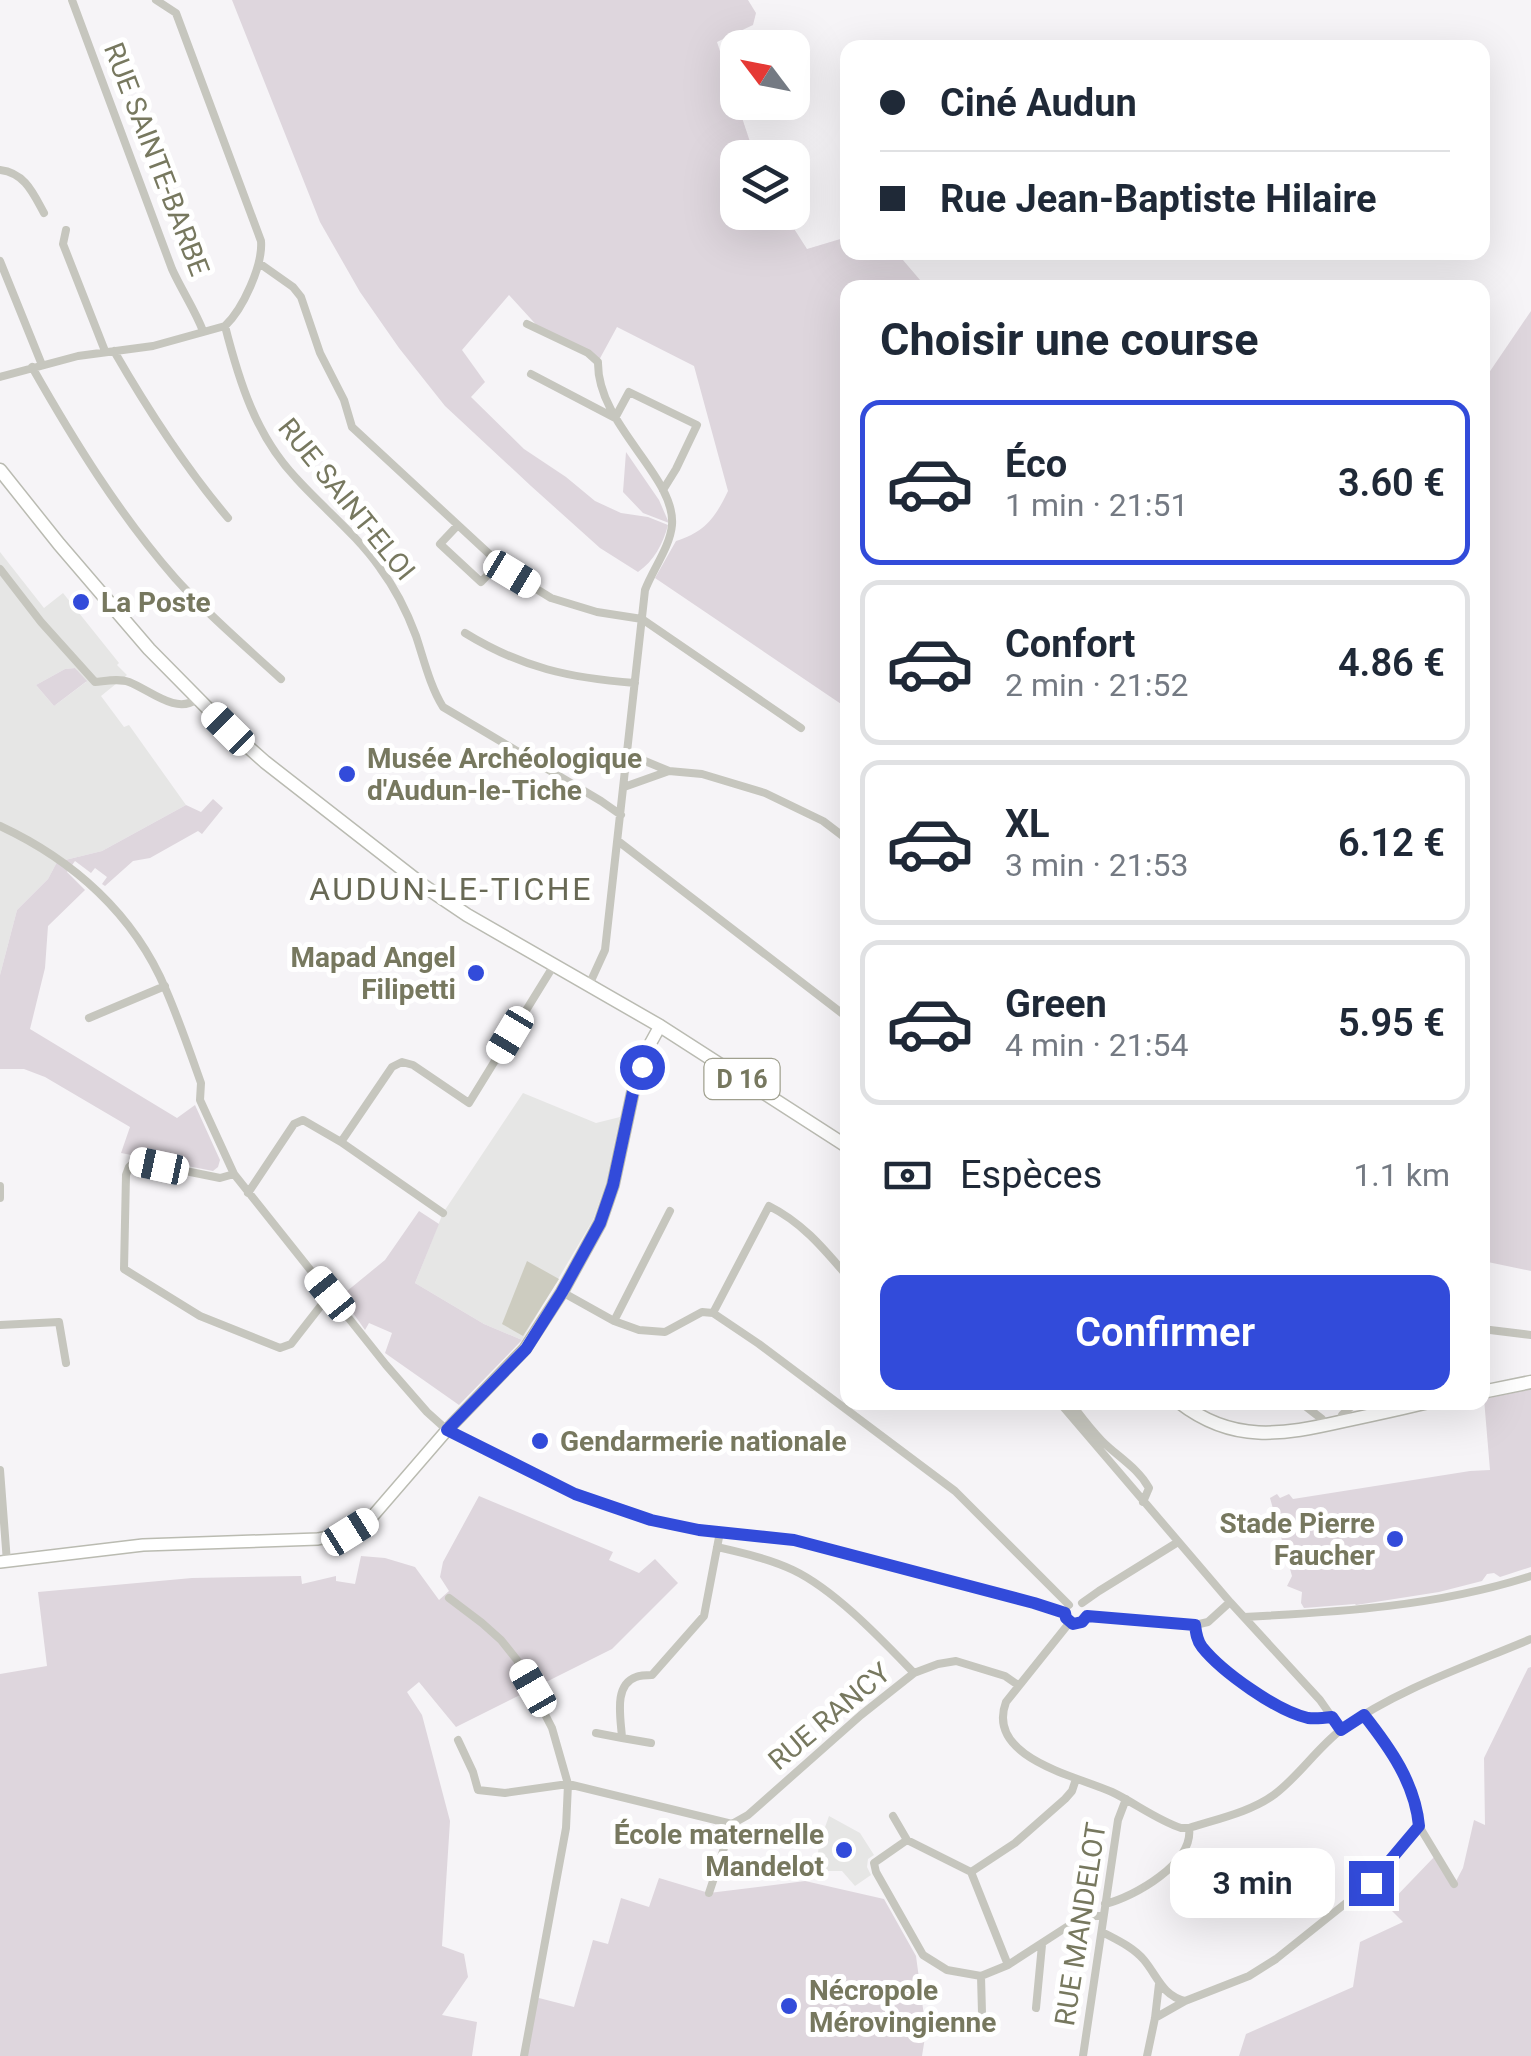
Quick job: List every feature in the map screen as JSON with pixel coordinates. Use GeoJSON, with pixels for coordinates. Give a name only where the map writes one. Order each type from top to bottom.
{"type":"FeatureCollection","features":[{"type":"Feature","properties":{"kind":"main road","name":"D 16"},"geometry":{"type":"LineString","coordinates":[[0,470],[149,649],[265,762],[409,876],[468,915],[660,1026],[840,1143]]}},
{"type":"Feature","properties":{"kind":"main road"},"geometry":{"type":"LineString","coordinates":[[4,1562],[142,1546],[318,1539],[350,1532],[371,1518],[447,1430],[526,1349],[562,1292],[600,1223],[613,1185],[634,1087],[660,1026]]}},
{"type":"Feature","properties":{"kind":"main road"},"geometry":{"type":"LineString","coordinates":[[1490,1390],[1531,1382]]}},
{"type":"Feature","properties":{"kind":"main road"},"geometry":{"type":"LineString","coordinates":[[1189,1410],[1242,1432],[1269,1434],[1396,1410]]}},
{"type":"Feature","properties":{"kind":"street","name":"RUE SAINTE-BARBE"},"geometry":{"type":"LineString","coordinates":[[72,0],[172,269],[203,332]]}},
{"type":"Feature","properties":{"kind":"street"},"geometry":{"type":"LineString","coordinates":[[0,377],[110,351],[152,346],[226,326],[234,318],[259,263],[261,240],[176,13],[156,0]]}},
{"type":"Feature","properties":{"kind":"street"},"geometry":{"type":"LineString","coordinates":[[0,170],[26,182],[44,213]]}},
{"type":"Feature","properties":{"kind":"street"},"geometry":{"type":"LineString","coordinates":[[66,230],[63,244],[110,351],[192,475],[228,518]]}},
{"type":"Feature","properties":{"kind":"street"},"geometry":{"type":"LineString","coordinates":[[0,261],[37,366],[72,437],[174,577],[281,679]]}},
{"type":"Feature","properties":{"kind":"street"},"geometry":{"type":"LineString","coordinates":[[259,263],[301,296],[352,427],[499,563],[552,598],[597,612],[642,619],[802,728]]}},
{"type":"Feature","properties":{"kind":"street"},"geometry":{"type":"LineString","coordinates":[[527,324],[588,353],[598,362],[614,418],[662,490],[672,512],[669,539],[645,590],[605,950],[589,986]]}},
{"type":"Feature","properties":{"kind":"street","name":"RUE SAINT-ELOI"},"geometry":{"type":"LineString","coordinates":[[226,326],[244,393],[265,437],[294,477],[342,522],[380,568],[414,630],[444,708],[621,815]]}},
{"type":"Feature","properties":{"kind":"street"},"geometry":{"type":"LineString","coordinates":[[532,374],[614,418]]}},
{"type":"Feature","properties":{"kind":"street"},"geometry":{"type":"LineString","coordinates":[[614,418],[628,392],[697,425],[662,490]]}},
{"type":"Feature","properties":{"kind":"street"},"geometry":{"type":"LineString","coordinates":[[457,526],[440,544],[480,582],[499,563]]}},
{"type":"Feature","properties":{"kind":"street"},"geometry":{"type":"LineString","coordinates":[[0,569],[41,622],[96,682],[124,680],[178,706],[197,699]]}},
{"type":"Feature","properties":{"kind":"street"},"geometry":{"type":"LineString","coordinates":[[465,633],[528,665],[585,680],[635,684]]}},
{"type":"Feature","properties":{"kind":"street"},"geometry":{"type":"LineString","coordinates":[[628,754],[670,772],[702,774],[765,793],[823,821],[840,834]]}},
{"type":"Feature","properties":{"kind":"street"},"geometry":{"type":"LineString","coordinates":[[624,788],[670,772]]}},
{"type":"Feature","properties":{"kind":"street"},"geometry":{"type":"LineString","coordinates":[[0,826],[32,841],[71,867],[102,895],[138,938],[165,986],[201,1084],[200,1100],[234,1174],[386,1364],[447,1430],[575,1494],[667,1524],[794,1540],[1068,1613]]}},
{"type":"Feature","properties":{"kind":"street"},"geometry":{"type":"LineString","coordinates":[[618,842],[840,1012]]}},
{"type":"Feature","properties":{"kind":"street"},"geometry":{"type":"LineString","coordinates":[[341,1142],[392,1067],[402,1062],[470,1102],[554,965]]}},
{"type":"Feature","properties":{"kind":"street"},"geometry":{"type":"LineString","coordinates":[[88,1018],[165,986]]}},
{"type":"Feature","properties":{"kind":"street"},"geometry":{"type":"LineString","coordinates":[[248,1192],[294,1124],[303,1120],[312,1122],[443,1214]]}},
{"type":"Feature","properties":{"kind":"street"},"geometry":{"type":"LineString","coordinates":[[234,1174],[220,1178],[136,1161],[129,1166],[124,1269],[200,1316],[280,1348],[291,1344],[330,1294]]}},
{"type":"Feature","properties":{"kind":"street"},"geometry":{"type":"LineString","coordinates":[[0,1186],[0,1198]]}},
{"type":"Feature","properties":{"kind":"street"},"geometry":{"type":"LineString","coordinates":[[713,1314],[769,1206],[812,1236],[840,1269]]}},
{"type":"Feature","properties":{"kind":"street"},"geometry":{"type":"LineString","coordinates":[[614,1321],[670,1211]]}},
{"type":"Feature","properties":{"kind":"street"},"geometry":{"type":"LineString","coordinates":[[562,1292],[614,1321],[640,1330],[665,1332],[702,1312],[713,1314],[840,1404]]}},
{"type":"Feature","properties":{"kind":"street"},"geometry":{"type":"LineString","coordinates":[[0,1325],[60,1322],[66,1363]]}},
{"type":"Feature","properties":{"kind":"street"},"geometry":{"type":"LineString","coordinates":[[1490,1330],[1531,1335]]}},
{"type":"Feature","properties":{"kind":"street"},"geometry":{"type":"LineString","coordinates":[[848,1410],[955,1491],[1068,1613],[1082,1622],[1087,1616],[1086,1607],[1073,1602],[1068,1613],[1006,1702],[1002,1725],[1036,1762],[1126,1799],[1174,1826],[1189,1828],[1255,1806],[1273,1796],[1341,1730],[1364,1715],[1444,1675],[1531,1640]]}},
{"type":"Feature","properties":{"kind":"street"},"geometry":{"type":"LineString","coordinates":[[1066,1410],[1230,1602],[1320,1700],[1341,1730]]}},
{"type":"Feature","properties":{"kind":"street"},"geometry":{"type":"LineString","coordinates":[[1077,1410],[1106,1445],[1145,1480],[1149,1488],[1144,1502]]}},
{"type":"Feature","properties":{"kind":"street"},"geometry":{"type":"LineString","coordinates":[[1310,1410],[1322,1419],[1323,1426]]}},
{"type":"Feature","properties":{"kind":"street"},"geometry":{"type":"LineString","coordinates":[[1342,1422],[1347,1410]]}},
{"type":"Feature","properties":{"kind":"street"},"geometry":{"type":"LineString","coordinates":[[0,1470],[4,1562]]}},
{"type":"Feature","properties":{"kind":"street"},"geometry":{"type":"LineString","coordinates":[[622,1738],[620,1696],[627,1683],[635,1677],[652,1675],[704,1616],[720,1532]]}},
{"type":"Feature","properties":{"kind":"street"},"geometry":{"type":"LineString","coordinates":[[745,1554],[748,1534]]}},
{"type":"Feature","properties":{"kind":"street"},"geometry":{"type":"LineString","coordinates":[[1082,1604],[1178,1542]]}},
{"type":"Feature","properties":{"kind":"street"},"geometry":{"type":"LineString","coordinates":[[717,1547],[795,1571],[819,1586],[872,1630],[914,1673]]}},
{"type":"Feature","properties":{"kind":"street"},"geometry":{"type":"LineString","coordinates":[[1244,1617],[1336,1613],[1438,1599],[1531,1576]]}},
{"type":"Feature","properties":{"kind":"street"},"geometry":{"type":"LineString","coordinates":[[449,1598],[501,1640],[517,1660],[552,1728],[568,1784],[566,1828],[524,2056]]}},
{"type":"Feature","properties":{"kind":"street"},"geometry":{"type":"LineString","coordinates":[[1087,1616],[1195,1625],[1208,1622],[1230,1602]]}},
{"type":"Feature","properties":{"kind":"street"},"geometry":{"type":"LineString","coordinates":[[1195,1625],[1196,1638],[1203,1648],[1252,1690],[1307,1718],[1332,1717]]}},
{"type":"Feature","properties":{"kind":"street","name":"RUE RANCY"},"geometry":{"type":"LineString","coordinates":[[732,1824],[748,1815],[914,1673],[956,1661],[1004,1676],[1018,1685]]}},
{"type":"Feature","properties":{"kind":"street"},"geometry":{"type":"LineString","coordinates":[[1364,1715],[1387,1744],[1413,1792],[1419,1826],[1454,1884]]}},
{"type":"Feature","properties":{"kind":"street"},"geometry":{"type":"LineString","coordinates":[[596,1732],[651,1743]]}},
{"type":"Feature","properties":{"kind":"street"},"geometry":{"type":"LineString","coordinates":[[458,1740],[478,1790],[505,1793],[568,1784],[732,1824],[708,1894]]}},
{"type":"Feature","properties":{"kind":"street"},"geometry":{"type":"LineString","coordinates":[[971,1872],[1015,1843],[1066,1799],[1076,1779]]}},
{"type":"Feature","properties":{"kind":"street","name":"RUE MANDELOT"},"geometry":{"type":"LineString","coordinates":[[1083,2056],[1118,1820],[1126,1799]]}},
{"type":"Feature","properties":{"kind":"street"},"geometry":{"type":"LineString","coordinates":[[893,1816],[906,1840],[971,1872],[1008,1965]]}},
{"type":"Feature","properties":{"kind":"street"},"geometry":{"type":"LineString","coordinates":[[1155,2018],[1249,1976],[1276,1959],[1371,1883],[1419,1826]]}},
{"type":"Feature","properties":{"kind":"street"},"geometry":{"type":"LineString","coordinates":[[1104,1904],[1121,1900],[1154,1882],[1187,1846],[1189,1828]]}},
{"type":"Feature","properties":{"kind":"street"},"geometry":{"type":"LineString","coordinates":[[906,1840],[874,1863],[876,1872],[923,1955],[947,1970],[981,1976],[1008,1965],[1079,1919],[1103,1916]]}},
{"type":"Feature","properties":{"kind":"street"},"geometry":{"type":"LineString","coordinates":[[1102,1932],[1130,1947],[1167,1992],[1186,2001]]}},
{"type":"Feature","properties":{"kind":"street"},"geometry":{"type":"LineString","coordinates":[[1036,2008],[1042,1945]]}},
{"type":"Feature","properties":{"kind":"street"},"geometry":{"type":"LineString","coordinates":[[981,1976],[982,2013]]}},
{"type":"Feature","properties":{"kind":"street"},"geometry":{"type":"LineString","coordinates":[[1147,2056],[1160,1984]]}},
{"type":"Feature","properties":{"kind":"shaded area"},"geometry":{"type":"Polygon","coordinates":[[[232,0],[748,0],[756,13],[753,25],[742,30],[720,30],[717,42],[720,120],[743,120],[749,140],[720,140],[720,230],[795,230],[807,249],[840,239],[840,260],[903,260],[920,280],[840,280],[840,703],[655,578],[676,541],[708,523],[728,491],[694,366],[617,327],[598,362],[541,330],[509,295],[462,350],[485,382],[471,397],[524,449],[595,501],[621,513],[668,525],[657,552],[638,572],[600,548],[445,406],[360,292],[320,222],[232,0]]]}},
{"type":"Feature","properties":{"kind":"shaded area"},"geometry":{"type":"Polygon","coordinates":[[[1531,311],[1531,1271],[1490,1262],[1490,371],[1531,311]]]}},
{"type":"Feature","properties":{"kind":"shaded area"},"geometry":{"type":"Polygon","coordinates":[[[626,452],[659,500],[669,523],[643,513],[623,492],[626,452]]]}},
{"type":"Feature","properties":{"kind":"shaded area"},"geometry":{"type":"Polygon","coordinates":[[[0,552],[44,608],[63,593],[119,663],[127,675],[101,696],[124,727],[129,725],[186,805],[102,851],[57,862],[48,879],[17,910],[0,975],[0,552]],[[75,668],[65,669],[36,685],[54,706],[86,682],[75,668]]]}},
{"type":"Feature","properties":{"kind":"shaded area"},"geometry":{"type":"Polygon","coordinates":[[[75,668],[87,681],[54,706],[36,685],[65,669],[75,668]]]}},
{"type":"Feature","properties":{"kind":"shaded area"},"geometry":{"type":"Polygon","coordinates":[[[213,799],[223,808],[202,834],[198,831],[150,858],[133,861],[105,886],[102,884],[107,877],[95,868],[91,873],[75,861],[67,872],[85,890],[48,926],[45,968],[30,1029],[177,1118],[195,1105],[220,1160],[213,1171],[121,1153],[130,1127],[45,1077],[24,1069],[0,1069],[0,975],[17,910],[48,879],[57,862],[102,851],[186,805],[201,812],[213,799]]]}},
{"type":"Feature","properties":{"kind":"shaded area"},"geometry":{"type":"Polygon","coordinates":[[[523,1093],[596,1123],[620,1117],[606,1183],[593,1220],[522,1340],[484,1324],[415,1283],[443,1213],[523,1093]]]}},
{"type":"Feature","properties":{"kind":"shaded area"},"geometry":{"type":"Polygon","coordinates":[[[419,1211],[439,1224],[415,1283],[484,1324],[522,1340],[459,1405],[385,1353],[392,1333],[369,1323],[365,1330],[341,1296],[385,1260],[419,1211]]]}},
{"type":"Feature","properties":{"kind":"shaded area"},"geometry":{"type":"Polygon","coordinates":[[[527,1261],[559,1279],[523,1336],[502,1324],[527,1261]]]}},
{"type":"Feature","properties":{"kind":"shaded area"},"geometry":{"type":"Polygon","coordinates":[[[1531,1389],[1531,1567],[1500,1577],[1487,1574],[1482,1581],[1439,1592],[1356,1605],[1304,1608],[1302,1592],[1287,1586],[1292,1576],[1270,1498],[1289,1494],[1293,1499],[1490,1470],[1485,1410],[1490,1410],[1490,1398],[1531,1389]]]}},
{"type":"Feature","properties":{"kind":"shaded area"},"geometry":{"type":"Polygon","coordinates":[[[479,1496],[613,1552],[609,1560],[639,1573],[655,1559],[678,1583],[612,1649],[456,1727],[419,1682],[407,1692],[422,1715],[450,1821],[442,1946],[464,1954],[468,1977],[442,2015],[477,2022],[472,2056],[0,2056],[0,1674],[47,1666],[38,1592],[192,1578],[301,1576],[302,1584],[336,1576],[336,1581],[355,1584],[361,1556],[415,1567],[439,1600],[449,1591],[440,1577],[443,1562],[479,1496]]]}},
{"type":"Feature","properties":{"kind":"shaded area"},"geometry":{"type":"Polygon","coordinates":[[[1531,1667],[1531,2056],[1239,2056],[1246,2034],[1353,1987],[1360,1942],[1403,1922],[1387,1906],[1436,1855],[1455,1883],[1463,1868],[1474,1820],[1485,1825],[1484,1758],[1531,1667]]]}},
{"type":"Feature","properties":{"kind":"shaded area","name":"École maternelle Mandelot"},"geometry":{"type":"Polygon","coordinates":[[[829,1816],[860,1833],[874,1855],[868,1859],[871,1875],[855,1886],[842,1871],[816,1871],[819,1844],[829,1816]]]}},
{"type":"Feature","properties":{"kind":"shaded area"},"geometry":{"type":"Polygon","coordinates":[[[659,1878],[709,1893],[805,1881],[884,1899],[916,1956],[926,2031],[922,2056],[524,2056],[535,1997],[574,2007],[593,1940],[608,1944],[621,1898],[649,1907],[659,1878]]]}},
{"type":"Feature","properties":{"kind":"place","name":"La Poste"},"geometry":{"type":"Point","coordinates":[81,602]}},
{"type":"Feature","properties":{"kind":"place","name":"Musée Archéologique d'Audun-le-Tiche"},"geometry":{"type":"Point","coordinates":[347,774]}},
{"type":"Feature","properties":{"kind":"place","name":"Mapad Angel Filipetti"},"geometry":{"type":"Point","coordinates":[476,973]}},
{"type":"Feature","properties":{"kind":"place","name":"Gendarmerie nationale"},"geometry":{"type":"Point","coordinates":[540,1441]}},
{"type":"Feature","properties":{"kind":"place","name":"Stade Pierre Faucher"},"geometry":{"type":"Point","coordinates":[1395,1539]}},
{"type":"Feature","properties":{"kind":"place","name":"École maternelle Mandelot"},"geometry":{"type":"Point","coordinates":[844,1850]}},
{"type":"Feature","properties":{"kind":"place","name":"Nécropole Mérovingienne"},"geometry":{"type":"Point","coordinates":[789,2006]}},
{"type":"Feature","properties":{"kind":"district","name":"AUDUN-LE-TICHE"},"geometry":{"type":"Point","coordinates":[451,889]}},
{"type":"Feature","properties":{"kind":"route"},"geometry":{"type":"LineString","coordinates":[[642,1067],[600,1223],[526,1349],[447,1430],[575,1494],[651,1520],[699,1530],[794,1540],[1034,1603],[1065,1613],[1073,1624],[1087,1616],[1195,1625],[1196,1638],[1203,1648],[1252,1690],[1307,1718],[1332,1717],[1341,1730],[1364,1715],[1387,1744],[1413,1792],[1419,1826],[1371,1883]]}}]}
